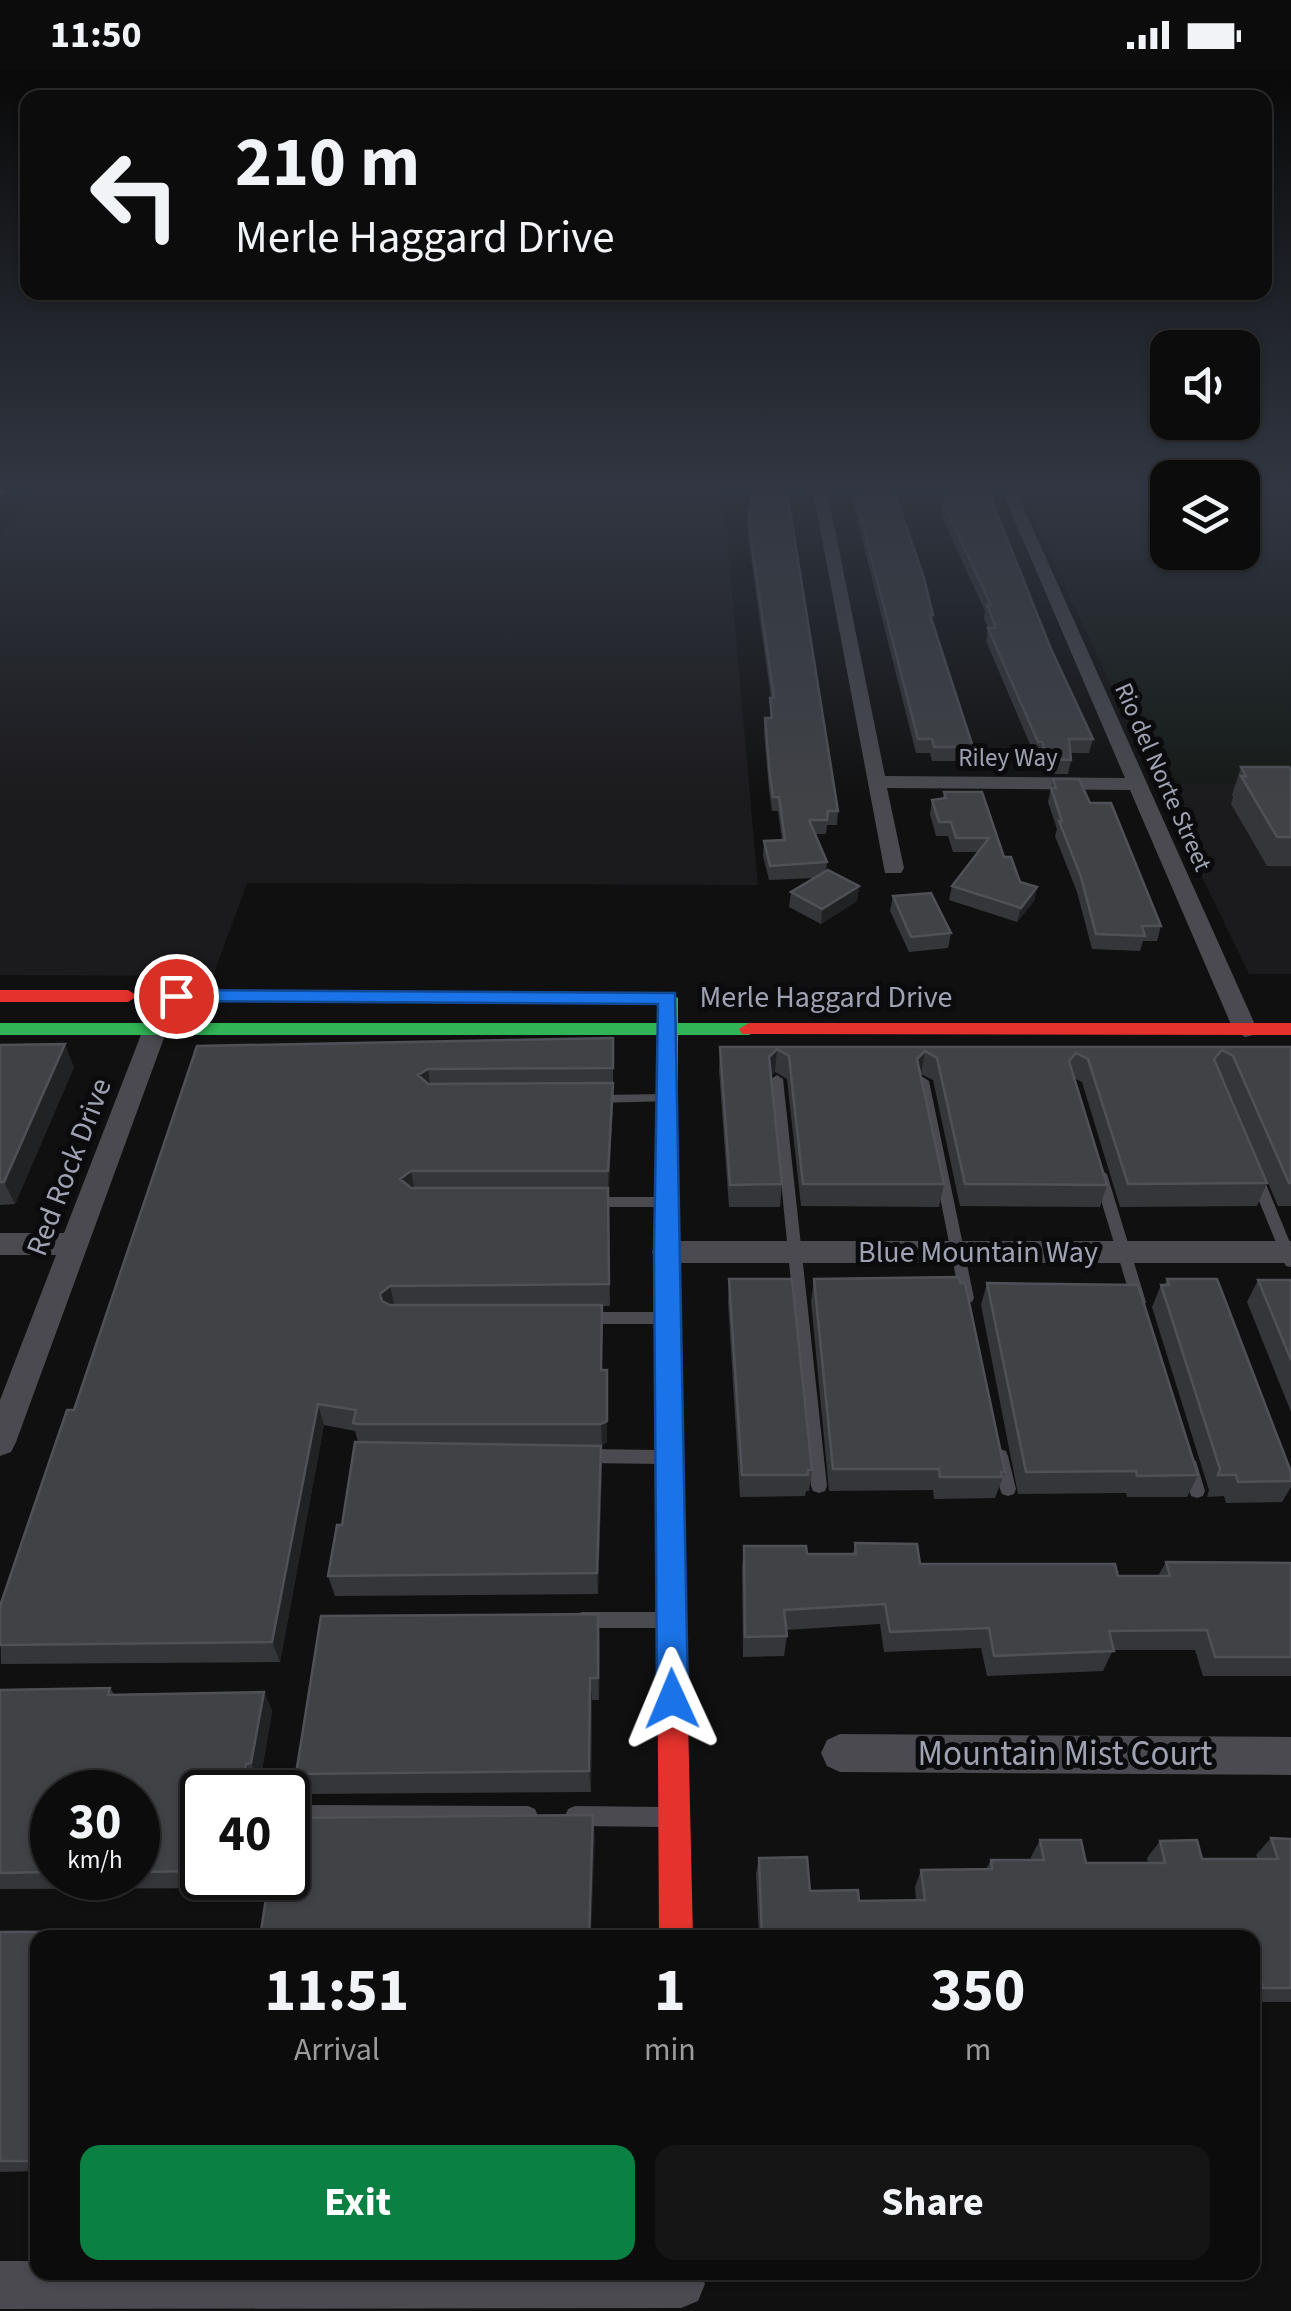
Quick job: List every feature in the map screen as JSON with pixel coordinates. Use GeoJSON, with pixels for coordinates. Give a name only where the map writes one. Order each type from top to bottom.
{"type":"FeatureCollection","features":[{"type":"Feature","properties":{"kind":"main road"},"geometry":{"type":"LineString","coordinates":[[0,996],[154,996]]}},
{"type":"Feature","properties":{"kind":"main road"},"geometry":{"type":"LineString","coordinates":[[668,998],[666,1252],[676,1930]]}},
{"type":"Feature","properties":{"kind":"main road","name":"Merle Haggard Drive"},"geometry":{"type":"LineString","coordinates":[[0,1029],[1291,1028]]}},
{"type":"Feature","properties":{"kind":"street"},"geometry":{"type":"LineString","coordinates":[[840,596],[893,868]]}},
{"type":"Feature","properties":{"kind":"street","name":"Rio del Norte Street"},"geometry":{"type":"LineString","coordinates":[[1055,596],[1245,1028]]}},
{"type":"Feature","properties":{"kind":"street","name":"Riley Way"},"geometry":{"type":"LineString","coordinates":[[876,782],[1139,784]]}},
{"type":"Feature","properties":{"kind":"street","name":"Red Rock Drive"},"geometry":{"type":"LineString","coordinates":[[0,1442],[156,1027]]}},
{"type":"Feature","properties":{"kind":"street"},"geometry":{"type":"LineString","coordinates":[[0,1244],[74,1244]]}},
{"type":"Feature","properties":{"kind":"street","name":"Blue Mountain Way"},"geometry":{"type":"LineString","coordinates":[[666,1252],[1290,1255]]}},
{"type":"Feature","properties":{"kind":"street","name":"Mountain Mist Court"},"geometry":{"type":"LineString","coordinates":[[840,1753],[1291,1756]]}},
{"type":"Feature","properties":{"kind":"street"},"geometry":{"type":"LineString","coordinates":[[0,2286],[681,2289]]}},
{"type":"Feature","properties":{"kind":"lane"},"geometry":{"type":"LineString","coordinates":[[777,1079],[818,1486]]}},
{"type":"Feature","properties":{"kind":"lane"},"geometry":{"type":"LineString","coordinates":[[923,1081],[969,1307]]}},
{"type":"Feature","properties":{"kind":"lane"},"geometry":{"type":"LineString","coordinates":[[588,1098],[667,1098]]}},
{"type":"Feature","properties":{"kind":"lane"},"geometry":{"type":"LineString","coordinates":[[1095,1158],[1147,1326]]}},
{"type":"Feature","properties":{"kind":"lane"},"geometry":{"type":"LineString","coordinates":[[1251,1166],[1290,1255]]}},
{"type":"Feature","properties":{"kind":"lane"},"geometry":{"type":"LineString","coordinates":[[570,1202],[666,1202]]}},
{"type":"Feature","properties":{"kind":"lane"},"geometry":{"type":"LineString","coordinates":[[570,1318],[667,1318]]}},
{"type":"Feature","properties":{"kind":"lane"},"geometry":{"type":"LineString","coordinates":[[996,1434],[1008,1489]]}},
{"type":"Feature","properties":{"kind":"lane"},"geometry":{"type":"LineString","coordinates":[[1186,1454],[1197,1491]]}},
{"type":"Feature","properties":{"kind":"lane"},"geometry":{"type":"LineString","coordinates":[[575,1456],[669,1456]]}},
{"type":"Feature","properties":{"kind":"lane"},"geometry":{"type":"LineString","coordinates":[[553,1620],[671,1620]]}},
{"type":"Feature","properties":{"kind":"lane"},"geometry":{"type":"LineString","coordinates":[[310,1815],[674,1817]]}},
{"type":"Feature","properties":{"kind":"shaded area"},"geometry":{"type":"Polygon","coordinates":[[[0,596],[732,596],[758,885],[247,883],[213,976],[0,975],[0,596]]]}},
{"type":"Feature","properties":{"kind":"shaded area"},"geometry":{"type":"Polygon","coordinates":[[[1070,596],[1291,596],[1291,784],[1157,784],[1070,596]]]}},
{"type":"Feature","properties":{"kind":"shaded area"},"geometry":{"type":"Polygon","coordinates":[[[1157,784],[1291,784],[1291,974],[1249,974],[1157,784]]]}},
{"type":"Feature","properties":{"kind":"building"},"geometry":{"type":"Polygon","coordinates":[[[759,596],[804,596],[838,811],[828,811],[827,820],[809,820],[827,862],[770,866],[764,841],[785,840],[779,797],[773,797],[765,718],[772,718],[770,698],[774,698],[759,596]]]}},
{"type":"Feature","properties":{"kind":"building"},"geometry":{"type":"Polygon","coordinates":[[[881,596],[928,596],[930,615],[973,747],[934,747],[932,739],[918,739],[881,596]]]}},
{"type":"Feature","properties":{"kind":"building"},"geometry":{"type":"Polygon","coordinates":[[[987,596],[1030,596],[1093,739],[1069,739],[1071,760],[1047,759],[1042,742],[1038,742],[988,628],[996,628],[987,605],[991,605],[987,596]]]}},
{"type":"Feature","properties":{"kind":"building"},"geometry":{"type":"Polygon","coordinates":[[[1241,767],[1289,767],[1291,837],[1277,837],[1241,776],[1246,776],[1241,767]]]}},
{"type":"Feature","properties":{"kind":"building"},"geometry":{"type":"Polygon","coordinates":[[[1053,779],[1079,779],[1090,803],[1111,803],[1161,926],[1142,926],[1145,936],[1096,934],[1081,877],[1059,821],[1051,788],[1056,788],[1053,779]]]}},
{"type":"Feature","properties":{"kind":"building"},"geometry":{"type":"Polygon","coordinates":[[[944,792],[982,792],[1004,857],[1011,857],[1020,882],[1037,887],[1021,908],[952,886],[989,838],[956,838],[951,822],[939,822],[932,800],[946,798],[944,792]]]}},
{"type":"Feature","properties":{"kind":"building"},"geometry":{"type":"Polygon","coordinates":[[[828,870],[859,886],[822,909],[791,892],[828,870]]]}},
{"type":"Feature","properties":{"kind":"building"},"geometry":{"type":"Polygon","coordinates":[[[931,893],[951,933],[911,937],[893,896],[931,893]]]}},
{"type":"Feature","properties":{"kind":"building"},"geometry":{"type":"Polygon","coordinates":[[[613,1038],[613,1068],[428,1069],[418,1075],[428,1084],[613,1083],[608,1171],[411,1171],[400,1179],[411,1188],[608,1188],[609,1284],[390,1286],[380,1294],[382,1301],[390,1305],[602,1305],[601,1370],[607,1370],[607,1421],[358,1424],[353,1423],[356,1410],[318,1404],[272,1642],[0,1645],[0,1606],[67,1410],[74,1410],[197,1046],[613,1038]]]}},
{"type":"Feature","properties":{"kind":"building"},"geometry":{"type":"Polygon","coordinates":[[[65,1044],[4,1182],[0,1182],[0,1045],[65,1044]]]}},
{"type":"Feature","properties":{"kind":"building"},"geometry":{"type":"Polygon","coordinates":[[[720,1047],[1291,1047],[1291,1183],[1233,1056],[1222,1050],[1214,1059],[1267,1183],[1128,1184],[1088,1059],[1076,1053],[1069,1061],[1107,1185],[965,1184],[937,1058],[925,1051],[917,1059],[944,1184],[803,1184],[789,1056],[777,1049],[769,1057],[782,1184],[730,1185],[720,1047]]]}},
{"type":"Feature","properties":{"kind":"building"},"geometry":{"type":"Polygon","coordinates":[[[959,1277],[960,1283],[965,1283],[1005,1472],[1001,1472],[1002,1477],[940,1477],[939,1469],[833,1469],[814,1279],[959,1277]]]}},
{"type":"Feature","properties":{"kind":"building"},"geometry":{"type":"Polygon","coordinates":[[[729,1279],[792,1279],[812,1470],[808,1470],[808,1475],[742,1475],[729,1279]]]}},
{"type":"Feature","properties":{"kind":"building"},"geometry":{"type":"Polygon","coordinates":[[[1167,1279],[1217,1279],[1291,1472],[1291,1481],[1238,1482],[1236,1475],[1218,1475],[1220,1469],[1161,1285],[1169,1285],[1167,1279]]]}},
{"type":"Feature","properties":{"kind":"building"},"geometry":{"type":"Polygon","coordinates":[[[1258,1280],[1291,1280],[1291,1360],[1258,1280]]]}},
{"type":"Feature","properties":{"kind":"building"},"geometry":{"type":"Polygon","coordinates":[[[987,1283],[1138,1285],[1198,1475],[1026,1472],[987,1283]]]}},
{"type":"Feature","properties":{"kind":"building"},"geometry":{"type":"Polygon","coordinates":[[[355,1442],[601,1446],[597,1573],[328,1576],[337,1525],[342,1525],[355,1442]]]}},
{"type":"Feature","properties":{"kind":"building"},"geometry":{"type":"Polygon","coordinates":[[[855,1543],[917,1544],[920,1564],[1115,1564],[1118,1576],[1170,1576],[1166,1562],[1291,1563],[1291,1657],[1215,1657],[1207,1630],[1109,1631],[1114,1651],[994,1656],[989,1628],[890,1632],[885,1604],[784,1610],[787,1636],[745,1637],[744,1546],[806,1546],[807,1554],[856,1554],[855,1543]]]}},
{"type":"Feature","properties":{"kind":"building"},"geometry":{"type":"Polygon","coordinates":[[[598,1614],[598,1678],[590,1678],[589,1771],[310,1774],[310,1770],[297,1770],[321,1616],[598,1614]]]}},
{"type":"Feature","properties":{"kind":"building"},"geometry":{"type":"Polygon","coordinates":[[[110,1688],[108,1695],[264,1692],[251,1763],[246,1764],[245,1770],[180,1770],[180,1871],[160,1872],[160,1770],[30,1770],[30,1872],[0,1873],[0,1690],[110,1688]]]}},
{"type":"Feature","properties":{"kind":"building"},"geometry":{"type":"Polygon","coordinates":[[[593,1815],[589,1930],[261,1930],[266,1900],[310,1900],[310,1818],[593,1815]]]}},
{"type":"Feature","properties":{"kind":"building"},"geometry":{"type":"Polygon","coordinates":[[[1271,1838],[1291,1839],[1291,1988],[1263,1988],[1260,1930],[762,1930],[759,1858],[807,1857],[810,1891],[858,1890],[859,1901],[925,1900],[921,1870],[992,1869],[991,1860],[1044,1860],[1040,1840],[1081,1840],[1086,1863],[1165,1863],[1160,1841],[1197,1840],[1202,1859],[1278,1859],[1271,1838]]]}},
{"type":"Feature","properties":{"kind":"building"},"geometry":{"type":"Polygon","coordinates":[[[0,1932],[30,1932],[30,2161],[0,2161],[0,1932]]]}},
{"type":"Feature","properties":{"kind":"traffic: fast"},"geometry":{"type":"LineString","coordinates":[[668,998],[666,1252],[671,1587]]}},
{"type":"Feature","properties":{"kind":"traffic: fast"},"geometry":{"type":"LineString","coordinates":[[0,1029],[749,1029]]}},
{"type":"Feature","properties":{"kind":"traffic: jam"},"geometry":{"type":"LineString","coordinates":[[0,996],[128,996]]}},
{"type":"Feature","properties":{"kind":"traffic: jam"},"geometry":{"type":"LineString","coordinates":[[749,1029],[1291,1029]]}},
{"type":"Feature","properties":{"kind":"traffic: jam"},"geometry":{"type":"LineString","coordinates":[[671,1587],[676,1930]]}},
{"type":"Feature","properties":{"kind":"route"},"geometry":{"type":"LineString","coordinates":[[176,996],[668,998],[666,1252],[672,1699]]}}]}
